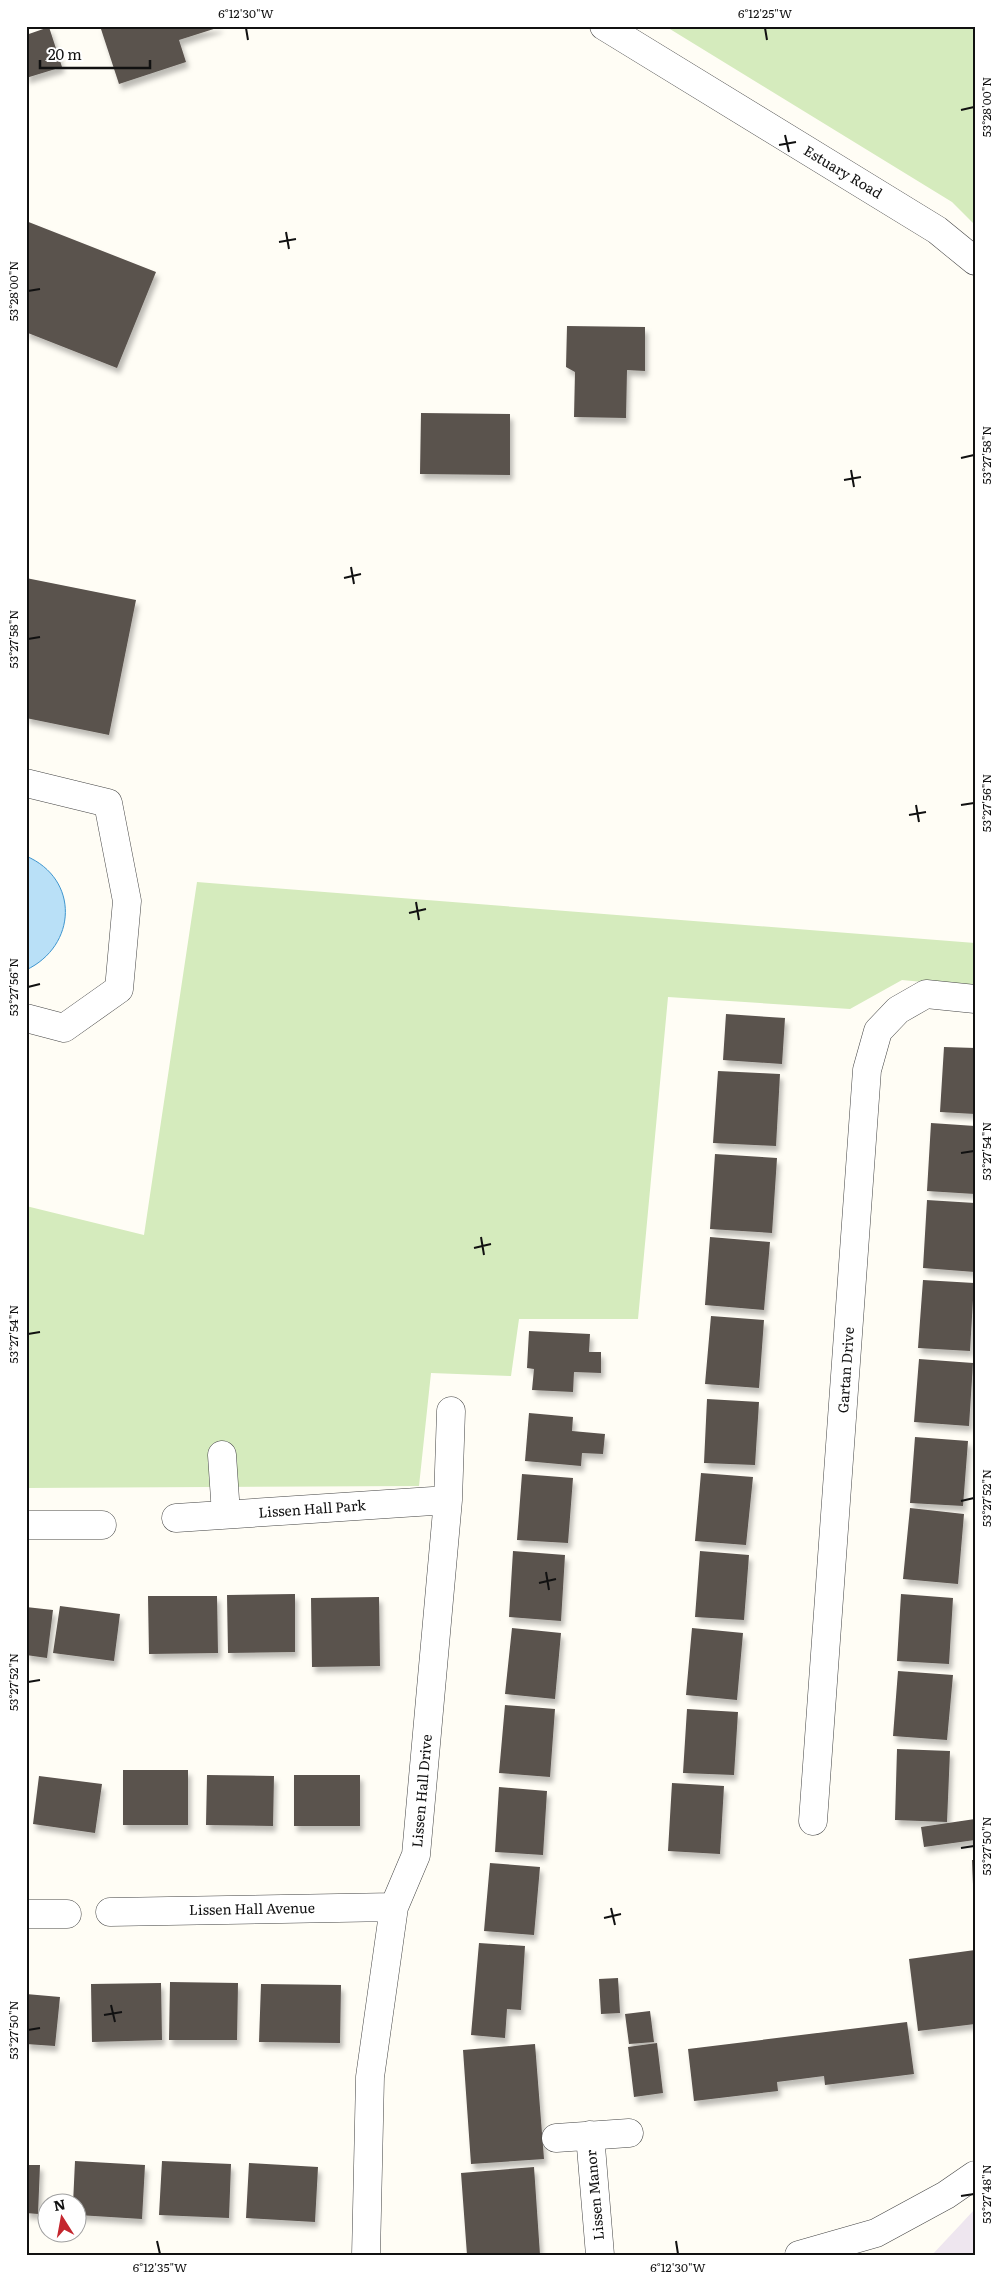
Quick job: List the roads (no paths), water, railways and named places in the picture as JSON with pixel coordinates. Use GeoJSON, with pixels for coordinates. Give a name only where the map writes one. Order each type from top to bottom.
{"type":"FeatureCollection","features":[{"type":"Feature","properties":{"kind":"street","name":"Estuary Road"},"geometry":{"type":"LineString","coordinates":[[604,26],[937,230],[975,262]]}},
{"type":"Feature","properties":{"kind":"street"},"geometry":{"type":"LineString","coordinates":[[26,783],[108,803],[127,901],[119,989],[64,1028],[26,1018]]}},
{"type":"Feature","properties":{"kind":"street","name":"Gartan Drive"},"geometry":{"type":"LineString","coordinates":[[813,1821],[867,1070],[878,1032],[898,1010],[926,994],[975,1000]]}},
{"type":"Feature","properties":{"kind":"street","name":"Lissen Hall Drive"},"geometry":{"type":"LineString","coordinates":[[366,2255],[370,2076],[394,1907],[416,1855],[448,1500],[451,1411]]}},
{"type":"Feature","properties":{"kind":"street"},"geometry":{"type":"LineString","coordinates":[[222,1455],[226,1514]]}},
{"type":"Feature","properties":{"kind":"street","name":"Lissen Hall Park"},"geometry":{"type":"LineString","coordinates":[[176,1518],[448,1500]]}},
{"type":"Feature","properties":{"kind":"street"},"geometry":{"type":"LineString","coordinates":[[26,1525],[102,1525]]}},
{"type":"Feature","properties":{"kind":"street","name":"Lissen Hall Avenue"},"geometry":{"type":"LineString","coordinates":[[110,1912],[394,1907]]}},
{"type":"Feature","properties":{"kind":"street"},"geometry":{"type":"LineString","coordinates":[[26,1914],[66,1914]]}},
{"type":"Feature","properties":{"kind":"street"},"geometry":{"type":"LineString","coordinates":[[556,2138],[629,2133]]}},
{"type":"Feature","properties":{"kind":"street","name":"Lissen Manor"},"geometry":{"type":"LineString","coordinates":[[590,2135],[600,2255]]}},
{"type":"Feature","properties":{"kind":"street"},"geometry":{"type":"LineString","coordinates":[[799,2255],[876,2233],[946,2196],[975,2175]]}},
{"type":"Feature","properties":{"kind":"water"},"geometry":{"type":"Polygon","coordinates":[[[26,856],[44,867],[56,880],[63,896],[65,913],[63,929],[55,945],[43,959],[26,970],[26,856]]]}}]}
